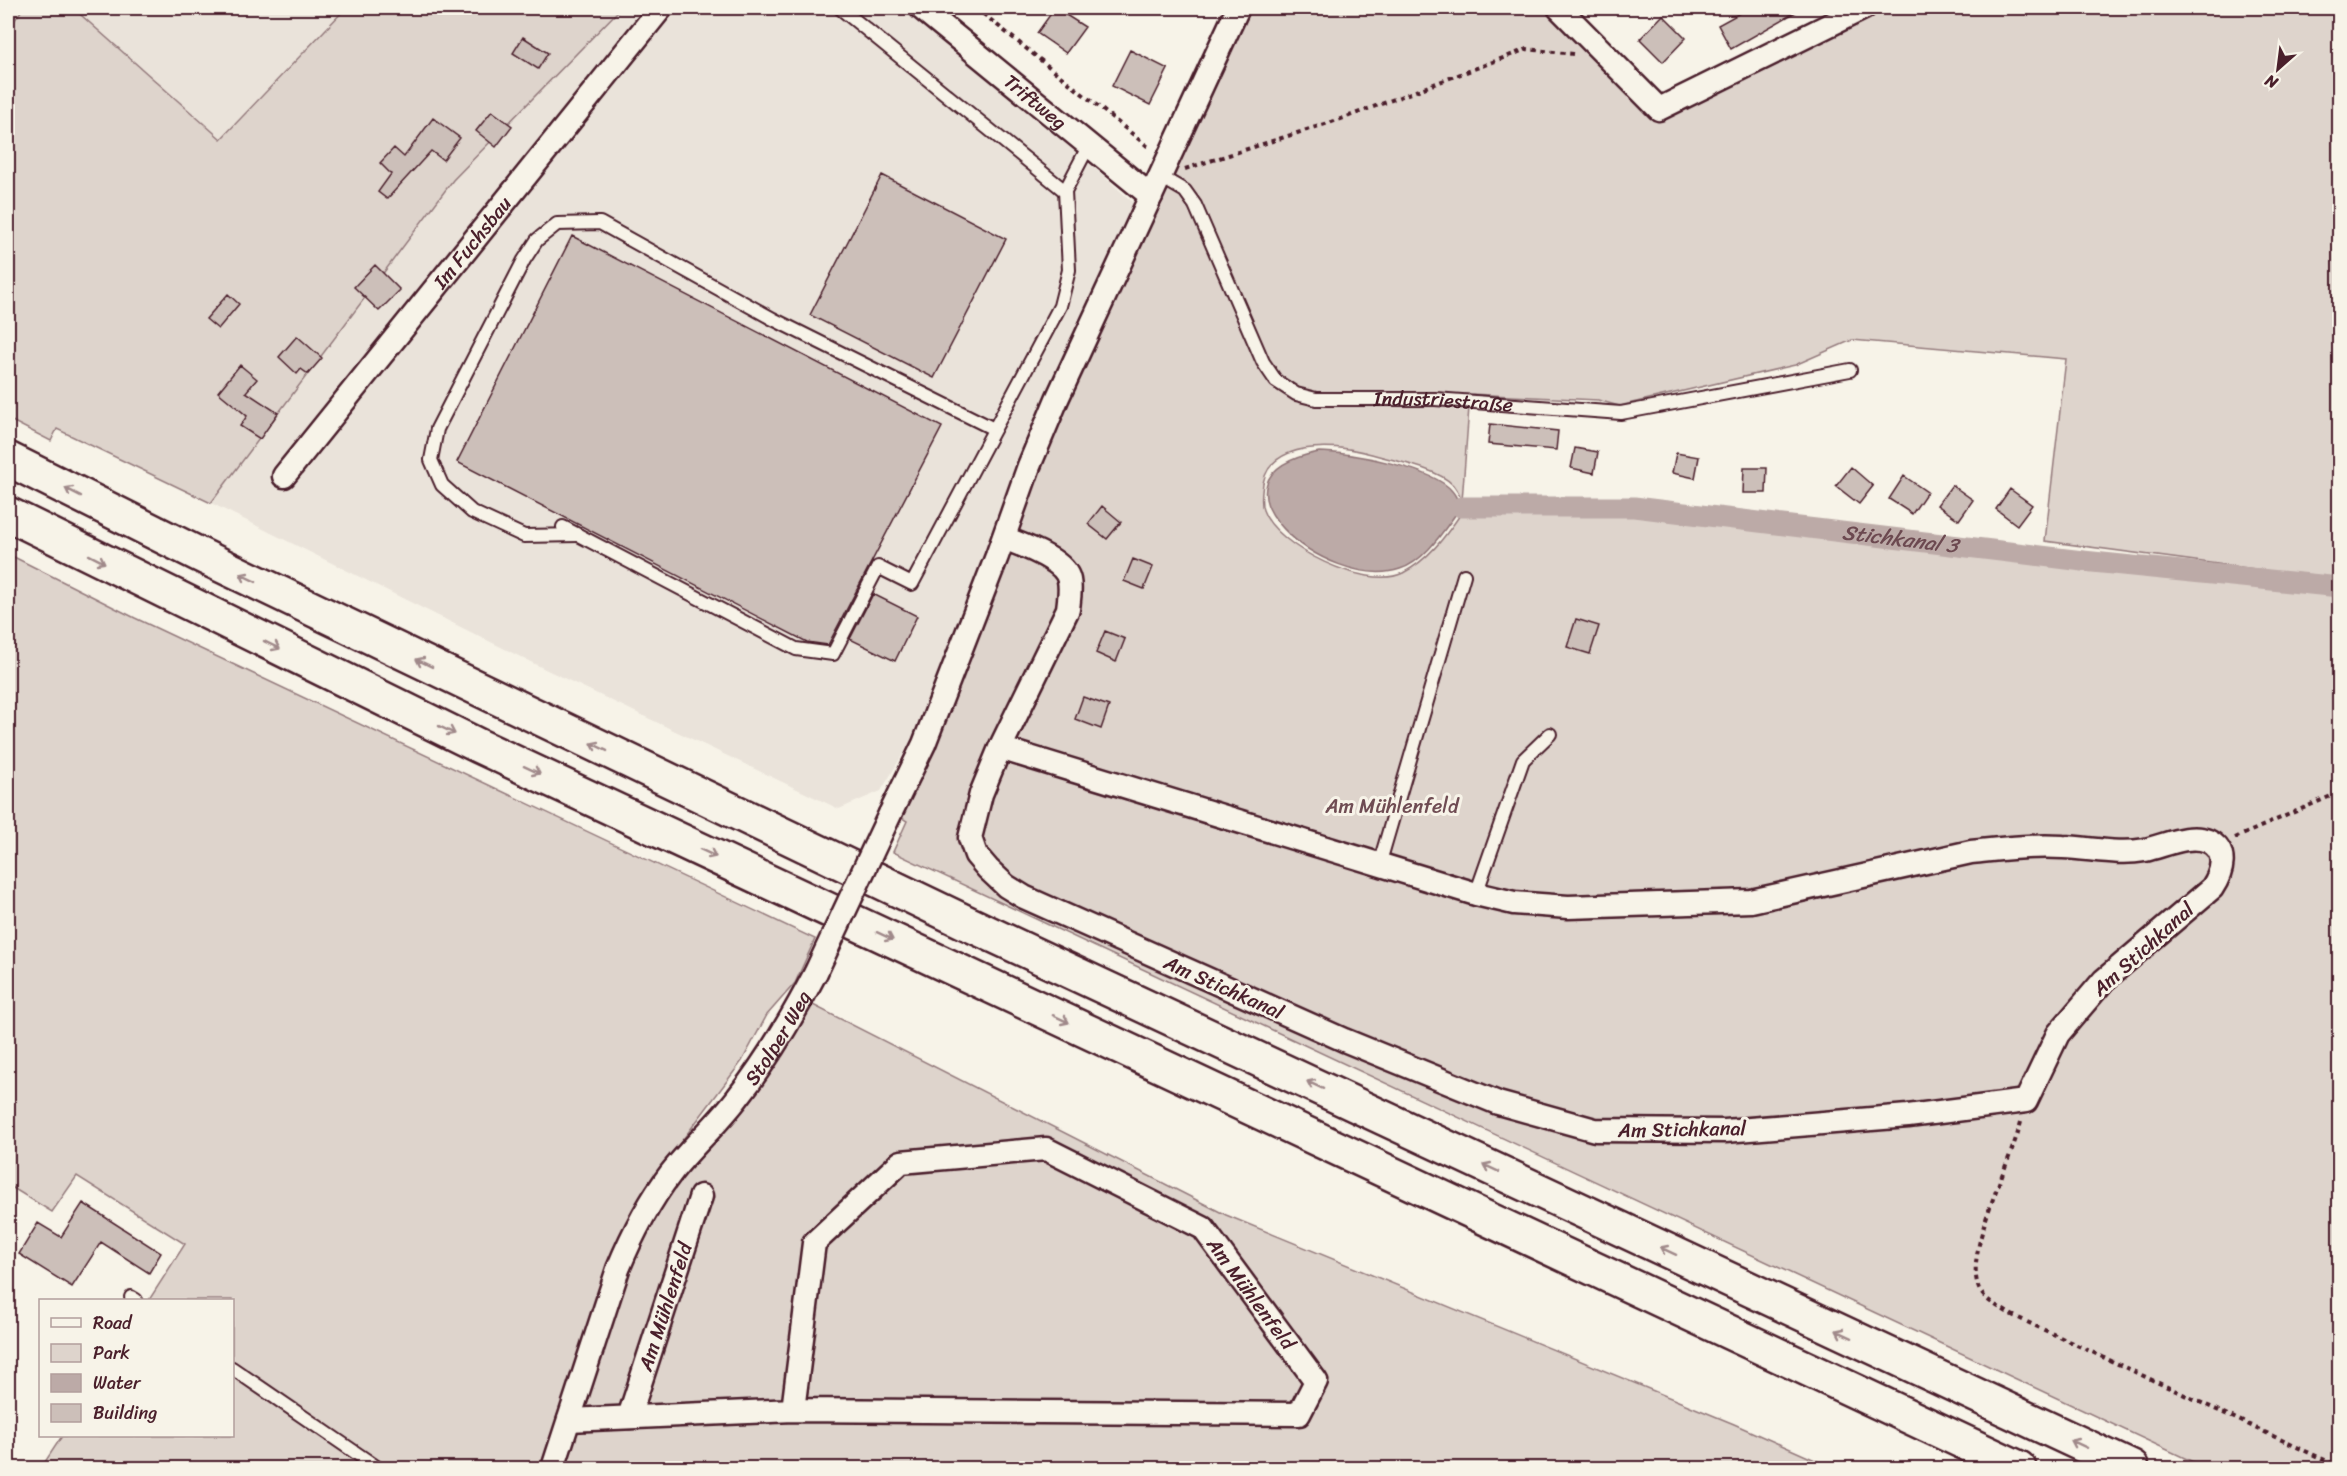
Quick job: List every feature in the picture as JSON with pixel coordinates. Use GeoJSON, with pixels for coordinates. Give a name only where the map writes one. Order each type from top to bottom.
{"type":"FeatureCollection","features":[{"type":"Feature","properties":{"kind":"highway"},"geometry":{"type":"LineString","coordinates":[[8,459],[200,555],[957,918],[2132,1468]]}},
{"type":"Feature","properties":{"kind":"highway"},"geometry":{"type":"LineString","coordinates":[[8,514],[489,751],[2019,1468]]}},
{"type":"Feature","properties":{"kind":"street","name":"Im Fuchsbau"},"geometry":{"type":"LineString","coordinates":[[284,476],[661,8]]}},
{"type":"Feature","properties":{"kind":"street","name":"Triftweg"},"geometry":{"type":"LineString","coordinates":[[921,8],[1089,145],[1160,178]]}},
{"type":"Feature","properties":{"kind":"street"},"geometry":{"type":"LineString","coordinates":[[1004,538],[1045,428],[1238,8]]}},
{"type":"Feature","properties":{"kind":"street"},"geometry":{"type":"LineString","coordinates":[[1559,8],[1659,109],[1864,8]]}},
{"type":"Feature","properties":{"kind":"street","name":"Stolper Weg"},"geometry":{"type":"LineString","coordinates":[[553,1468],[618,1269],[643,1215],[672,1172],[722,1117],[761,1066],[781,1037],[816,972],[924,744],[1004,538]]}},
{"type":"Feature","properties":{"kind":"street","name":"Am Stichkanal"},"geometry":{"type":"LineString","coordinates":[[1004,538],[1055,562],[1069,578],[1070,593],[1068,609],[1000,748],[981,794],[970,838],[976,855],[1006,886],[1138,950],[1344,1040],[1498,1103],[1595,1130],[1679,1133],[1897,1117],[2026,1101],[2058,1034],[2104,980],[2212,888],[2220,875],[2222,862],[2221,853],[2215,846]]}},
{"type":"Feature","properties":{"kind":"street"},"geometry":{"type":"LineString","coordinates":[[1000,748],[1379,865],[1514,903],[1568,907],[1728,902],[1803,891],[1971,852],[2050,846],[2128,852],[2195,838],[2215,846]]}},
{"type":"Feature","properties":{"kind":"street","name":"Am Mühlenfeld"},"geometry":{"type":"LineString","coordinates":[[568,1420],[793,1410],[1299,1414],[1316,1381],[1203,1228],[1046,1149],[901,1162],[813,1243],[793,1410]]}},
{"type":"Feature","properties":{"kind":"street","name":"Am Mühlenfeld"},"geometry":{"type":"LineString","coordinates":[[629,1417],[701,1196]]}},
{"type":"Feature","properties":{"kind":"lane"},"geometry":{"type":"LineString","coordinates":[[840,8],[1065,191]]}},
{"type":"Feature","properties":{"kind":"lane"},"geometry":{"type":"LineString","coordinates":[[563,527],[796,649],[833,654],[878,567],[912,584],[1060,306],[1069,270],[1065,191],[1089,145]]}},
{"type":"Feature","properties":{"kind":"lane","name":"Industriestraße"},"geometry":{"type":"LineString","coordinates":[[1160,178],[1185,191],[1195,205],[1263,362],[1276,381],[1296,394],[1316,399],[1435,399],[1621,413],[1850,370]]}},
{"type":"Feature","properties":{"kind":"lane"},"geometry":{"type":"LineString","coordinates":[[578,535],[524,536],[472,512],[442,484],[431,460],[437,429],[518,269],[537,240],[557,224],[600,222],[773,318],[994,429]]}},
{"type":"Feature","properties":{"kind":"lane"},"geometry":{"type":"LineString","coordinates":[[1379,865],[1464,575]]}},
{"type":"Feature","properties":{"kind":"lane"},"geometry":{"type":"LineString","coordinates":[[1476,894],[1523,760],[1550,734]]}},
{"type":"Feature","properties":{"kind":"lane"},"geometry":{"type":"LineString","coordinates":[[234,1369],[378,1468]]}},
{"type":"Feature","properties":{"kind":"path"},"geometry":{"type":"LineString","coordinates":[[976,8],[1160,178],[1344,118],[1527,49],[1560,51],[1615,63]]}},
{"type":"Feature","properties":{"kind":"path"},"geometry":{"type":"LineString","coordinates":[[2215,846],[2276,822],[2340,792]]}},
{"type":"Feature","properties":{"kind":"path"},"geometry":{"type":"LineString","coordinates":[[2026,1101],[2017,1138],[1978,1246],[1976,1269],[1978,1287],[1985,1296],[2012,1315],[2340,1467]]}},
{"type":"Feature","properties":{"kind":"shaded area"},"geometry":{"type":"Polygon","coordinates":[[[73,8],[346,8],[221,139],[73,8]]]}},
{"type":"Feature","properties":{"kind":"shaded area"},"geometry":{"type":"Polygon","coordinates":[[[621,8],[902,8],[1081,156],[1135,204],[1023,461],[940,679],[916,732],[881,791],[839,809],[547,670],[211,503],[453,180],[621,8]]]}},
{"type":"Feature","properties":{"kind":"green space"},"geometry":{"type":"Polygon","coordinates":[[[23,8],[73,8],[221,139],[346,8],[621,8],[453,180],[211,503],[57,429],[51,441],[8,419],[8,30],[23,8]]]}},
{"type":"Feature","properties":{"kind":"green space"},"geometry":{"type":"Polygon","coordinates":[[[1250,8],[1544,8],[1614,75],[1670,111],[1879,8],[2339,8],[2339,580],[2045,541],[2066,359],[1852,340],[1795,365],[1619,406],[1598,400],[1470,394],[1462,501],[1453,485],[1446,479],[1424,469],[1351,449],[1321,447],[1290,453],[1278,459],[1268,469],[1261,500],[1263,510],[1271,524],[1285,538],[1324,562],[1346,571],[1368,576],[1387,577],[1412,568],[1435,547],[1460,515],[1631,514],[2082,567],[2339,594],[2339,1468],[2206,1468],[893,852],[907,821],[897,815],[1035,465],[1155,216],[1250,8]]]}},
{"type":"Feature","properties":{"kind":"green space"},"geometry":{"type":"Polygon","coordinates":[[[8,554],[135,618],[815,939],[795,983],[767,1015],[742,1061],[665,1163],[683,1176],[775,1066],[813,1005],[1226,1215],[1734,1424],[1833,1468],[41,1468],[61,1437],[234,1437],[234,1299],[150,1299],[185,1244],[77,1176],[52,1212],[8,1185],[8,554]]]}},
{"type":"Feature","properties":{"kind":"water"},"geometry":{"type":"Polygon","coordinates":[[[1319,452],[1369,458],[1428,475],[1452,491],[1461,507],[1427,551],[1409,565],[1400,569],[1371,572],[1339,564],[1308,549],[1284,529],[1269,506],[1267,484],[1282,465],[1319,452]]]}},
{"type":"Feature","properties":{"kind":"building"},"geometry":{"type":"Polygon","coordinates":[[[1055,8],[1085,27],[1066,53],[1037,33],[1055,8]]]}},
{"type":"Feature","properties":{"kind":"building"},"geometry":{"type":"Polygon","coordinates":[[[1749,8],[1803,8],[1731,49],[1718,25],[1749,8]]]}},
{"type":"Feature","properties":{"kind":"building"},"geometry":{"type":"Polygon","coordinates":[[[1663,15],[1686,38],[1663,62],[1640,39],[1663,15]]]}},
{"type":"Feature","properties":{"kind":"building"},"geometry":{"type":"Polygon","coordinates":[[[523,37],[548,53],[538,69],[513,53],[523,37]]]}},
{"type":"Feature","properties":{"kind":"building"},"geometry":{"type":"Polygon","coordinates":[[[1130,50],[1168,69],[1150,105],[1112,86],[1130,50]]]}},
{"type":"Feature","properties":{"kind":"building"},"geometry":{"type":"Polygon","coordinates":[[[492,111],[512,126],[496,147],[476,131],[492,111]]]}},
{"type":"Feature","properties":{"kind":"building"},"geometry":{"type":"Polygon","coordinates":[[[433,118],[460,138],[443,160],[431,151],[387,199],[378,192],[391,174],[380,163],[394,148],[404,157],[433,118]]]}},
{"type":"Feature","properties":{"kind":"building"},"geometry":{"type":"Polygon","coordinates":[[[882,175],[1006,239],[934,378],[810,315],[882,175]]]}},
{"type":"Feature","properties":{"kind":"building"},"geometry":{"type":"Polygon","coordinates":[[[572,236],[942,427],[828,645],[807,642],[457,462],[572,236]]]}},
{"type":"Feature","properties":{"kind":"building"},"geometry":{"type":"Polygon","coordinates":[[[375,265],[400,290],[379,311],[354,287],[375,265]]]}},
{"type":"Feature","properties":{"kind":"building"},"geometry":{"type":"Polygon","coordinates":[[[228,294],[239,304],[218,329],[206,319],[228,294]]]}},
{"type":"Feature","properties":{"kind":"building"},"geometry":{"type":"Polygon","coordinates":[[[297,336],[322,358],[308,374],[301,369],[297,374],[279,357],[297,336]]]}},
{"type":"Feature","properties":{"kind":"building"},"geometry":{"type":"Polygon","coordinates":[[[240,365],[257,379],[246,392],[278,413],[260,439],[240,426],[247,416],[218,392],[240,365]]]}},
{"type":"Feature","properties":{"kind":"building"},"geometry":{"type":"Polygon","coordinates":[[[1490,424],[1558,431],[1556,450],[1488,444],[1490,424]]]}},
{"type":"Feature","properties":{"kind":"building"},"geometry":{"type":"Polygon","coordinates":[[[1575,448],[1598,452],[1594,473],[1571,468],[1575,448]]]}},
{"type":"Feature","properties":{"kind":"building"},"geometry":{"type":"Polygon","coordinates":[[[1676,453],[1699,457],[1695,478],[1672,473],[1676,453]]]}},
{"type":"Feature","properties":{"kind":"building"},"geometry":{"type":"Polygon","coordinates":[[[1851,467],[1873,486],[1859,504],[1836,486],[1851,467]]]}},
{"type":"Feature","properties":{"kind":"building"},"geometry":{"type":"Polygon","coordinates":[[[1744,468],[1767,468],[1766,493],[1743,493],[1744,468]]]}},
{"type":"Feature","properties":{"kind":"building"},"geometry":{"type":"Polygon","coordinates":[[[1904,476],[1927,492],[1912,514],[1889,499],[1904,476]]]}},
{"type":"Feature","properties":{"kind":"building"},"geometry":{"type":"Polygon","coordinates":[[[1952,485],[1973,500],[1959,520],[1937,505],[1952,485]]]}},
{"type":"Feature","properties":{"kind":"building"},"geometry":{"type":"Polygon","coordinates":[[[2010,489],[2032,505],[2017,525],[1996,509],[2010,489]]]}},
{"type":"Feature","properties":{"kind":"building"},"geometry":{"type":"Polygon","coordinates":[[[1102,506],[1121,522],[1107,539],[1088,524],[1102,506]]]}},
{"type":"Feature","properties":{"kind":"building"},"geometry":{"type":"Polygon","coordinates":[[[1133,559],[1153,567],[1144,589],[1124,581],[1133,559]]]}},
{"type":"Feature","properties":{"kind":"building"},"geometry":{"type":"Polygon","coordinates":[[[873,594],[917,616],[895,661],[850,639],[873,594]]]}},
{"type":"Feature","properties":{"kind":"building"},"geometry":{"type":"Polygon","coordinates":[[[1576,619],[1599,626],[1590,654],[1567,647],[1576,619]]]}},
{"type":"Feature","properties":{"kind":"building"},"geometry":{"type":"Polygon","coordinates":[[[1105,631],[1125,639],[1116,662],[1096,653],[1105,631]]]}},
{"type":"Feature","properties":{"kind":"building"},"geometry":{"type":"Polygon","coordinates":[[[1083,697],[1109,706],[1101,729],[1075,719],[1083,697]]]}},
{"type":"Feature","properties":{"kind":"building"},"geometry":{"type":"Polygon","coordinates":[[[83,1203],[161,1253],[149,1273],[101,1242],[72,1287],[19,1254],[38,1223],[61,1237],[83,1203]]]}},
{"type":"Feature","properties":{"kind":"waterway","name":"Stichkanal 3"},"geometry":{"type":"LineString","coordinates":[[1461,507],[1634,507],[2083,561],[2340,587]]}}]}
